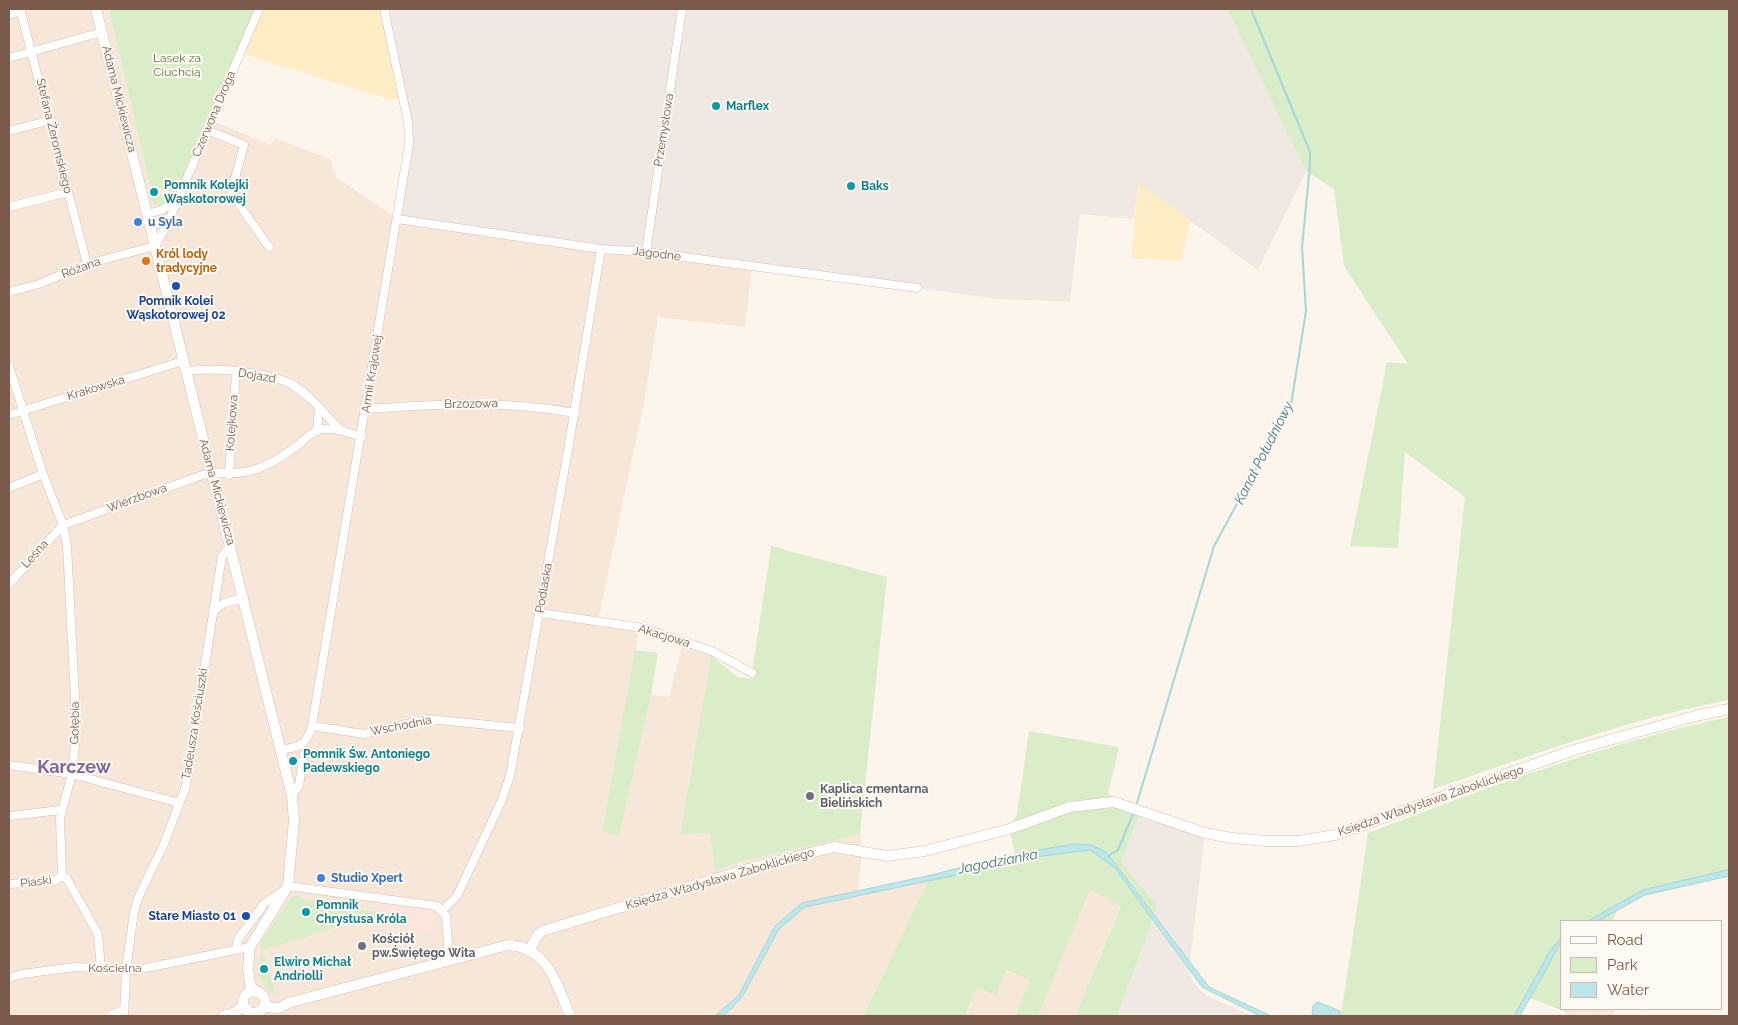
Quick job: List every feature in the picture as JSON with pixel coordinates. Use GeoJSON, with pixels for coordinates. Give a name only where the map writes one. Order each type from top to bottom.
{"type":"FeatureCollection","features":[{"type":"Feature","properties":{"kind":"main road","name":"Adama Mickiewicza"},"geometry":{"type":"LineString","coordinates":[[96,9],[292,796],[294,820],[287,888],[250,947],[248,968],[251,993]]}},
{"type":"Feature","properties":{"kind":"main road","name":"Księdza Władysława Żaboklickiego"},"geometry":{"type":"LineString","coordinates":[[530,949],[542,931],[758,866],[834,847],[887,856],[925,851],[1009,829],[1070,808],[1114,802],[1206,833],[1258,840],[1298,841],[1335,835],[1574,750],[1729,708]]}},
{"type":"Feature","properties":{"kind":"main road"},"geometry":{"type":"LineString","coordinates":[[245,1011],[251,993],[260,993],[264,1003],[279,1008],[288,1003],[499,945],[516,945],[530,949],[544,961],[550,969],[568,1012]]}},
{"type":"Feature","properties":{"kind":"main road"},"geometry":{"type":"LineString","coordinates":[[223,1016],[236,1012],[258,1012],[264,1003]]}},
{"type":"Feature","properties":{"kind":"street","name":"Czerwona Droga"},"geometry":{"type":"LineString","coordinates":[[155,246],[178,199],[259,9]]}},
{"type":"Feature","properties":{"kind":"street","name":"Armii Krajowej"},"geometry":{"type":"LineString","coordinates":[[280,750],[301,746],[308,739],[312,726],[362,437],[409,144],[408,122],[384,9]]}},
{"type":"Feature","properties":{"kind":"street","name":"Przemysłowa"},"geometry":{"type":"LineString","coordinates":[[646,252],[682,9]]}},
{"type":"Feature","properties":{"kind":"street"},"geometry":{"type":"LineString","coordinates":[[9,14],[21,10]]}},
{"type":"Feature","properties":{"kind":"street","name":"Stefana Żeromskiego"},"geometry":{"type":"LineString","coordinates":[[21,10],[87,264]]}},
{"type":"Feature","properties":{"kind":"street"},"geometry":{"type":"LineString","coordinates":[[9,58],[102,32]]}},
{"type":"Feature","properties":{"kind":"street"},"geometry":{"type":"LineString","coordinates":[[9,131],[51,120]]}},
{"type":"Feature","properties":{"kind":"street"},"geometry":{"type":"LineString","coordinates":[[207,130],[244,145],[231,193],[269,247]]}},
{"type":"Feature","properties":{"kind":"street"},"geometry":{"type":"LineString","coordinates":[[9,207],[68,192]]}},
{"type":"Feature","properties":{"kind":"street"},"geometry":{"type":"LineString","coordinates":[[148,218],[178,199]]}},
{"type":"Feature","properties":{"kind":"street"},"geometry":{"type":"LineString","coordinates":[[148,218],[161,223],[170,217]]}},
{"type":"Feature","properties":{"kind":"street","name":"Jagodne"},"geometry":{"type":"LineString","coordinates":[[397,219],[601,249],[646,252],[917,288]]}},
{"type":"Feature","properties":{"kind":"street","name":"Różana"},"geometry":{"type":"LineString","coordinates":[[9,292],[39,284],[87,264],[155,246]]}},
{"type":"Feature","properties":{"kind":"street","name":"Podlaska"},"geometry":{"type":"LineString","coordinates":[[442,910],[458,896],[501,802],[510,776],[575,412],[601,249]]}},
{"type":"Feature","properties":{"kind":"street","name":"Krakowska"},"geometry":{"type":"LineString","coordinates":[[9,415],[183,361]]}},
{"type":"Feature","properties":{"kind":"street"},"geometry":{"type":"LineString","coordinates":[[9,366],[43,474],[9,488]]}},
{"type":"Feature","properties":{"kind":"street","name":"Dojazd"},"geometry":{"type":"LineString","coordinates":[[186,372],[198,369],[236,372],[271,377],[291,384],[319,408],[340,430]]}},
{"type":"Feature","properties":{"kind":"street","name":"Kolejkowa"},"geometry":{"type":"LineString","coordinates":[[229,475],[236,372]]}},
{"type":"Feature","properties":{"kind":"street","name":"Brzozowa"},"geometry":{"type":"LineString","coordinates":[[366,409],[484,403],[536,406],[575,412]]}},
{"type":"Feature","properties":{"kind":"street"},"geometry":{"type":"LineString","coordinates":[[211,472],[229,475],[243,473],[272,464],[317,430],[319,408]]}},
{"type":"Feature","properties":{"kind":"street","name":"Dojazd"},"geometry":{"type":"LineString","coordinates":[[317,430],[340,430],[362,437]]}},
{"type":"Feature","properties":{"kind":"street","name":"Wierzbowa"},"geometry":{"type":"LineString","coordinates":[[63,525],[211,472]]}},
{"type":"Feature","properties":{"kind":"street","name":"Gołębia"},"geometry":{"type":"LineString","coordinates":[[43,474],[63,525],[68,546],[75,698],[75,746],[72,774],[61,810],[62,876]]}},
{"type":"Feature","properties":{"kind":"street","name":"Leśna"},"geometry":{"type":"LineString","coordinates":[[9,584],[63,525]]}},
{"type":"Feature","properties":{"kind":"street","name":"Tadeusza Kościuszki"},"geometry":{"type":"LineString","coordinates":[[124,1013],[126,970],[132,923],[138,898],[164,844],[186,786],[222,556],[231,546]]}},
{"type":"Feature","properties":{"kind":"street"},"geometry":{"type":"LineString","coordinates":[[214,612],[224,603],[244,598]]}},
{"type":"Feature","properties":{"kind":"street","name":"Akacjowa"},"geometry":{"type":"LineString","coordinates":[[540,613],[643,628],[712,651],[752,673]]}},
{"type":"Feature","properties":{"kind":"street","name":"Wschodnia"},"geometry":{"type":"LineString","coordinates":[[312,726],[364,734],[428,719],[520,728]]}},
{"type":"Feature","properties":{"kind":"street"},"geometry":{"type":"LineString","coordinates":[[292,796],[299,785],[304,754]]}},
{"type":"Feature","properties":{"kind":"street"},"geometry":{"type":"LineString","coordinates":[[9,764],[72,774],[179,803]]}},
{"type":"Feature","properties":{"kind":"street"},"geometry":{"type":"LineString","coordinates":[[9,816],[61,810]]}},
{"type":"Feature","properties":{"kind":"street"},"geometry":{"type":"LineString","coordinates":[[62,876],[67,879],[98,934],[101,968]]}},
{"type":"Feature","properties":{"kind":"street","name":"Piaski"},"geometry":{"type":"LineString","coordinates":[[9,884],[54,881],[62,876]]}},
{"type":"Feature","properties":{"kind":"street"},"geometry":{"type":"LineString","coordinates":[[236,948],[238,939],[264,904],[287,888],[433,905],[442,910],[447,920],[449,959]]}},
{"type":"Feature","properties":{"kind":"street","name":"Kościelna"},"geometry":{"type":"LineString","coordinates":[[9,978],[52,969],[101,968],[126,970],[169,964],[236,948],[250,947]]}},
{"type":"Feature","properties":{"kind":"street"},"geometry":{"type":"LineString","coordinates":[[110,1016],[124,1013]]}},
{"type":"Feature","properties":{"kind":"shaded area"},"geometry":{"type":"Polygon","coordinates":[[[9,9],[109,9],[150,186],[211,120],[270,145],[275,138],[330,159],[336,177],[397,219],[752,267],[745,327],[658,317],[644,402],[597,626],[639,631],[602,830],[619,835],[651,695],[669,697],[683,641],[712,651],[680,833],[710,833],[715,870],[736,863],[860,834],[862,853],[858,891],[931,875],[863,1016],[9,1016],[9,9]]]}},
{"type":"Feature","properties":{"kind":"shaded area"},"geometry":{"type":"Polygon","coordinates":[[[384,9],[1227,9],[1306,171],[1258,270],[1138,183],[1134,219],[1080,214],[1070,302],[998,299],[397,219],[409,144],[384,9]]]}},
{"type":"Feature","properties":{"kind":"shaded area"},"geometry":{"type":"Polygon","coordinates":[[[1141,811],[1205,833],[1189,971],[1194,984],[1207,996],[1248,1014],[1247,1016],[1117,1016],[1158,906],[1121,862],[1141,811]]]}},
{"type":"Feature","properties":{"kind":"shaded area"},"geometry":{"type":"Polygon","coordinates":[[[1089,888],[1121,905],[1076,1014],[1082,1016],[1038,1016],[1089,888]]]}},
{"type":"Feature","properties":{"kind":"shaded area"},"geometry":{"type":"Polygon","coordinates":[[[386,898],[433,905],[431,930],[396,926],[394,914],[382,910],[386,898]]]}},
{"type":"Feature","properties":{"kind":"shaded area"},"geometry":{"type":"Polygon","coordinates":[[[1005,970],[1030,980],[1015,1016],[966,1016],[977,988],[1005,970]]]}},
{"type":"Feature","properties":{"kind":"shaded area"},"geometry":{"type":"Polygon","coordinates":[[[1566,1010],[1616,1010],[1613,1016],[1564,1016],[1566,1010]]]}},
{"type":"Feature","properties":{"kind":"green space","name":"Lasek za Ciuchcią"},"geometry":{"type":"Polygon","coordinates":[[[109,9],[259,9],[207,130],[175,192],[150,186],[109,9]]]}},
{"type":"Feature","properties":{"kind":"green space"},"geometry":{"type":"Polygon","coordinates":[[[1227,9],[1729,9],[1729,700],[1654,717],[1616,728],[1433,789],[1465,497],[1405,452],[1398,548],[1350,546],[1387,362],[1408,364],[1344,266],[1334,189],[1306,171],[1227,9]]]}},
{"type":"Feature","properties":{"kind":"green space"},"geometry":{"type":"Polygon","coordinates":[[[147,189],[153,197],[157,195],[173,199],[165,206],[156,205],[148,197],[147,189]]]}},
{"type":"Feature","properties":{"kind":"green space"},"geometry":{"type":"Polygon","coordinates":[[[771,546],[887,577],[860,834],[736,863],[715,871],[710,833],[680,834],[711,656],[738,677],[751,679],[771,546]]]}},
{"type":"Feature","properties":{"kind":"green space"},"geometry":{"type":"Polygon","coordinates":[[[635,650],[658,653],[651,695],[619,836],[602,831],[635,650]]]}},
{"type":"Feature","properties":{"kind":"green space"},"geometry":{"type":"Polygon","coordinates":[[[1729,717],[1729,876],[1645,895],[1617,910],[1612,920],[1560,920],[1560,1010],[1530,998],[1520,1016],[1341,1016],[1368,833],[1501,783],[1591,753],[1729,717]]]}},
{"type":"Feature","properties":{"kind":"green space"},"geometry":{"type":"Polygon","coordinates":[[[1029,731],[1119,747],[1108,794],[1141,811],[1121,862],[1158,906],[1117,1016],[1082,1016],[1076,1014],[1121,906],[1090,889],[1038,1016],[1015,1016],[1030,980],[1006,970],[996,995],[977,988],[965,1016],[863,1016],[931,875],[1015,853],[1009,829],[1017,814],[1029,731]]]}},
{"type":"Feature","properties":{"kind":"green space"},"geometry":{"type":"Polygon","coordinates":[[[295,895],[300,896],[301,899],[384,913],[262,950],[276,995],[272,994],[259,977],[261,942],[290,899],[295,895]]]}},
{"type":"Feature","properties":{"kind":"sand"},"geometry":{"type":"Polygon","coordinates":[[[259,9],[384,9],[403,98],[391,100],[240,53],[259,9]]]}},
{"type":"Feature","properties":{"kind":"sand"},"geometry":{"type":"Polygon","coordinates":[[[1138,182],[1190,220],[1181,261],[1131,258],[1138,182]]]}},
{"type":"Feature","properties":{"kind":"water","name":"Jagodzianka"},"geometry":{"type":"Polygon","coordinates":[[[1074,844],[1091,845],[1106,852],[1209,987],[1271,1016],[1260,1016],[1202,987],[1115,868],[1090,850],[1018,859],[966,873],[805,907],[779,929],[742,997],[724,1016],[715,1016],[739,995],[775,926],[802,903],[931,875],[1015,854],[1074,844]]]}},
{"type":"Feature","properties":{"kind":"water"},"geometry":{"type":"Polygon","coordinates":[[[1729,870],[1729,876],[1645,895],[1600,920],[1590,920],[1643,890],[1729,870]]]}},
{"type":"Feature","properties":{"kind":"water"},"geometry":{"type":"Polygon","coordinates":[[[1560,939],[1550,962],[1520,1016],[1514,1016],[1550,951],[1560,939]]]}},
{"type":"Feature","properties":{"kind":"water"},"geometry":{"type":"Polygon","coordinates":[[[1318,1002],[1340,1011],[1341,1016],[1319,1016],[1312,1014],[1313,1006],[1318,1002]]]}},
{"type":"Feature","properties":{"kind":"waterway","name":"Kanał Południowy"},"geometry":{"type":"LineString","coordinates":[[1137,803],[1214,546],[1291,405],[1306,311],[1302,247],[1310,152],[1251,9]]}},
{"type":"Feature","properties":{"kind":"waterway","name":"Kanał Południowy"},"geometry":{"type":"LineString","coordinates":[[1108,856],[1118,850],[1133,814]]}},
{"type":"Feature","properties":{"kind":"place","name":"Marflex"},"geometry":{"type":"Point","coordinates":[716,106]}},
{"type":"Feature","properties":{"kind":"place","name":"Baks"},"geometry":{"type":"Point","coordinates":[851,186]}},
{"type":"Feature","properties":{"kind":"place","name":"Pomnik Kolejki Wąskotorowej"},"geometry":{"type":"Point","coordinates":[154,192]}},
{"type":"Feature","properties":{"kind":"place","name":"u Syla"},"geometry":{"type":"Point","coordinates":[138,222]}},
{"type":"Feature","properties":{"kind":"place","name":"Król lody tradycyjne"},"geometry":{"type":"Point","coordinates":[146,261]}},
{"type":"Feature","properties":{"kind":"place","name":"Pomnik Kolei Wąskotorowej 02"},"geometry":{"type":"Point","coordinates":[176,286]}},
{"type":"Feature","properties":{"kind":"place","name":"Pomnik Św. Antoniego Padewskiego"},"geometry":{"type":"Point","coordinates":[293,761]}},
{"type":"Feature","properties":{"kind":"place","name":"Kaplica cmentarna Bielińskich"},"geometry":{"type":"Point","coordinates":[810,796]}},
{"type":"Feature","properties":{"kind":"place","name":"Studio Xpert"},"geometry":{"type":"Point","coordinates":[321,878]}},
{"type":"Feature","properties":{"kind":"place","name":"Pomnik Chrystusa Króla"},"geometry":{"type":"Point","coordinates":[306,912]}},
{"type":"Feature","properties":{"kind":"place","name":"Stare Miasto 01"},"geometry":{"type":"Point","coordinates":[246,916]}},
{"type":"Feature","properties":{"kind":"place","name":"Kościół pw.Świętego Wita"},"geometry":{"type":"Point","coordinates":[362,946]}},
{"type":"Feature","properties":{"kind":"place","name":"Elwiro Michał Andriolli"},"geometry":{"type":"Point","coordinates":[264,969]}},
{"type":"Feature","properties":{"kind":"district","name":"Karczew"},"geometry":{"type":"Point","coordinates":[74,768]}}]}
